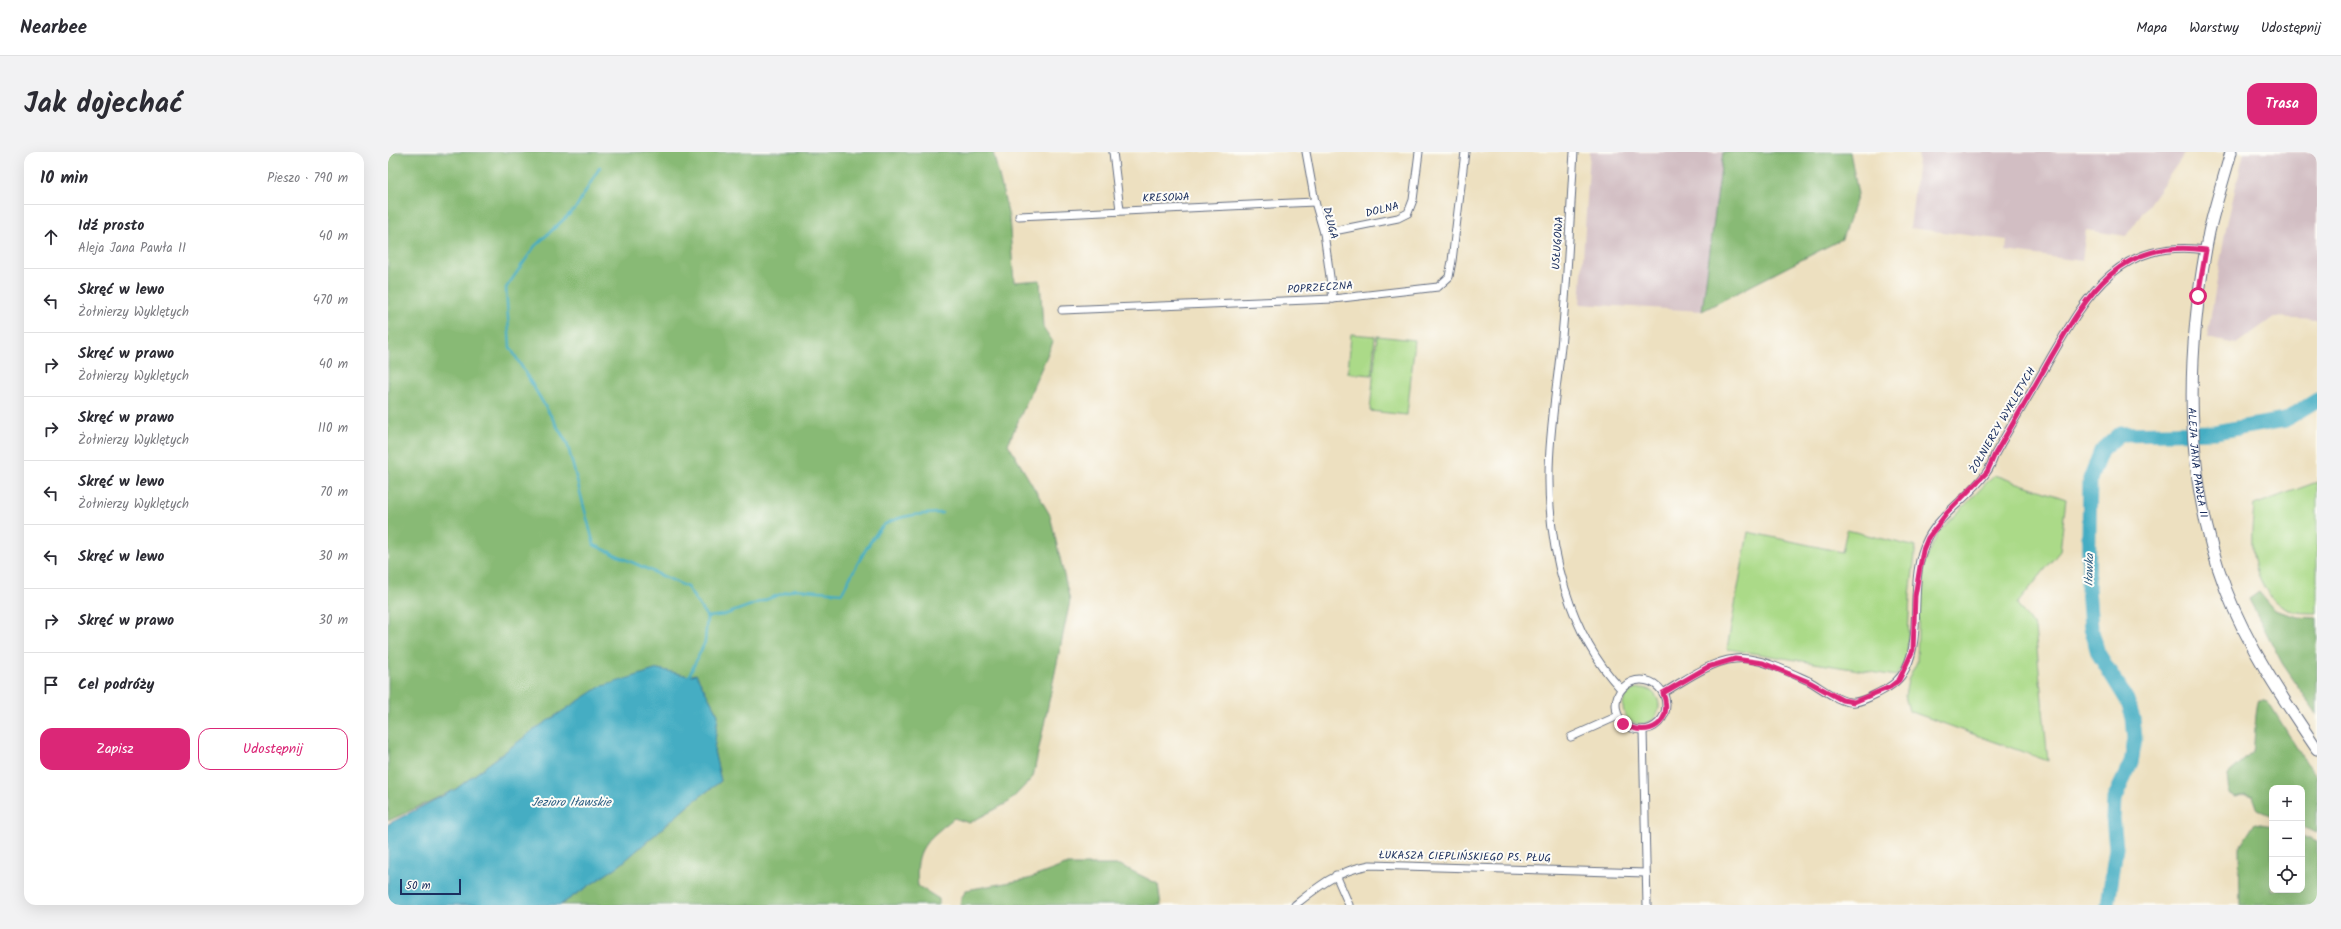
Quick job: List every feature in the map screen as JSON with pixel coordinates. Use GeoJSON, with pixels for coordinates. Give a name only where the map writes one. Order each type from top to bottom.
{"type":"FeatureCollection","features":[{"type":"Feature","properties":{"kind":"main road","name":"ALEJA JANA PAWŁA II"},"geometry":{"type":"LineString","coordinates":[[2231,152],[2206,250],[2194,338],[2191,392],[2192,437],[2196,473],[2207,530],[2226,591],[2260,660],[2317,749]]}},
{"type":"Feature","properties":{"kind":"street"},"geometry":{"type":"LineString","coordinates":[[1113,152],[1120,210]]}},
{"type":"Feature","properties":{"kind":"street","name":"DŁUGA"},"geometry":{"type":"LineString","coordinates":[[1306,152],[1315,202],[1324,233],[1333,299]]}},
{"type":"Feature","properties":{"kind":"street","name":"DOLNA"},"geometry":{"type":"LineString","coordinates":[[1324,233],[1398,218],[1408,214],[1413,200],[1419,152]]}},
{"type":"Feature","properties":{"kind":"street","name":"POPRZECZNA"},"geometry":{"type":"LineString","coordinates":[[1062,310],[1333,299],[1428,290],[1443,283],[1449,277],[1465,152]]}},
{"type":"Feature","properties":{"kind":"street","name":"USŁUGOWA"},"geometry":{"type":"LineString","coordinates":[[1574,152],[1562,335],[1549,464],[1550,508],[1554,539],[1566,592],[1595,657],[1621,689]]}},
{"type":"Feature","properties":{"kind":"street","name":"KRESOWA"},"geometry":{"type":"LineString","coordinates":[[1019,216],[1120,210],[1315,202]]}},
{"type":"Feature","properties":{"kind":"street","name":"ŻOŁNIERZY WYKLĘTYCH"},"geometry":{"type":"LineString","coordinates":[[1663,693],[1708,667],[1735,659],[1763,663],[1809,682],[1842,700],[1854,702],[1874,695],[1899,680],[1913,650],[1915,596],[1923,550],[1928,538],[1947,513],[1987,472],[1995,454],[2080,306],[2102,280],[2128,262],[2146,255],[2176,248],[2206,250]]}},
{"type":"Feature","properties":{"kind":"street"},"geometry":{"type":"LineString","coordinates":[[1642,680],[1654,683],[1663,693],[1667,703],[1665,715],[1658,725],[1642,730],[1634,730],[1623,724],[1618,716],[1616,702],[1621,689],[1630,682],[1642,680]]}},
{"type":"Feature","properties":{"kind":"street"},"geometry":{"type":"LineString","coordinates":[[1571,737],[1618,716]]}},
{"type":"Feature","properties":{"kind":"street"},"geometry":{"type":"LineString","coordinates":[[1642,730],[1647,905]]}},
{"type":"Feature","properties":{"kind":"street","name":"ŁUKASZA CIEPLIŃSKIEGO PS. PŁUG"},"geometry":{"type":"LineString","coordinates":[[1295,905],[1336,874],[1353,868],[1370,865],[1646,873]]}},
{"type":"Feature","properties":{"kind":"street"},"geometry":{"type":"LineString","coordinates":[[1336,874],[1349,905]]}},
{"type":"Feature","properties":{"kind":"shaded area"},"geometry":{"type":"Polygon","coordinates":[[[1590,152],[1723,152],[1702,311],[1580,304],[1590,152]]]}},
{"type":"Feature","properties":{"kind":"shaded area"},"geometry":{"type":"Polygon","coordinates":[[[1919,152],[2186,152],[2126,236],[2086,230],[2082,261],[2006,251],[2007,240],[1910,228],[1919,152]]]}},
{"type":"Feature","properties":{"kind":"shaded area"},"geometry":{"type":"Polygon","coordinates":[[[2244,152],[2317,152],[2317,319],[2274,317],[2236,344],[2207,338],[2226,228],[2244,152]]]}},
{"type":"Feature","properties":{"kind":"green space"},"geometry":{"type":"Polygon","coordinates":[[[388,152],[993,152],[1009,217],[1014,282],[1040,280],[1043,327],[1053,342],[1008,444],[1050,515],[1070,601],[1033,777],[1009,802],[969,823],[954,818],[929,840],[920,854],[917,873],[918,886],[939,899],[939,905],[560,905],[620,865],[690,804],[721,781],[714,751],[718,715],[696,674],[689,676],[658,669],[599,688],[535,729],[456,789],[388,821],[388,152]]]}},
{"type":"Feature","properties":{"kind":"green space"},"geometry":{"type":"Polygon","coordinates":[[[1723,152],[1850,152],[1858,194],[1842,239],[1702,311],[1723,152]]]}},
{"type":"Feature","properties":{"kind":"green space"},"geometry":{"type":"Polygon","coordinates":[[[1351,334],[1375,336],[1372,375],[1348,373],[1351,334]]]}},
{"type":"Feature","properties":{"kind":"green space"},"geometry":{"type":"Polygon","coordinates":[[[1377,336],[1415,340],[1407,415],[1370,411],[1377,336]]]}},
{"type":"Feature","properties":{"kind":"green space"},"geometry":{"type":"Polygon","coordinates":[[[1994,475],[2066,499],[2060,551],[2017,604],[2035,628],[2048,761],[1909,711],[1905,696],[1908,680],[1917,662],[1919,599],[1925,562],[1938,533],[1994,475]]]}},
{"type":"Feature","properties":{"kind":"green space"},"geometry":{"type":"Polygon","coordinates":[[[2317,482],[2317,613],[2295,612],[2281,606],[2274,600],[2262,584],[2258,574],[2252,546],[2254,505],[2317,482]]]}},
{"type":"Feature","properties":{"kind":"green space"},"geometry":{"type":"Polygon","coordinates":[[[1847,530],[1916,547],[1910,595],[1907,657],[1896,676],[1727,649],[1748,532],[1842,552],[1847,530]]]}},
{"type":"Feature","properties":{"kind":"green space"},"geometry":{"type":"Polygon","coordinates":[[[2259,592],[2274,610],[2298,617],[2317,618],[2317,714],[2282,663],[2249,599],[2259,592]]]}},
{"type":"Feature","properties":{"kind":"green space"},"geometry":{"type":"Polygon","coordinates":[[[1645,688],[1654,693],[1658,699],[1658,713],[1654,719],[1645,724],[1637,724],[1628,719],[1624,713],[1623,702],[1628,693],[1634,689],[1645,688]]]}},
{"type":"Feature","properties":{"kind":"green space"},"geometry":{"type":"Polygon","coordinates":[[[2259,700],[2265,700],[2271,706],[2303,758],[2317,776],[2317,833],[2305,828],[2305,785],[2269,785],[2269,815],[2258,810],[2253,796],[2245,794],[2236,797],[2229,793],[2227,775],[2253,752],[2259,700]]]}},
{"type":"Feature","properties":{"kind":"green space"},"geometry":{"type":"Polygon","coordinates":[[[2255,823],[2269,825],[2269,893],[2305,893],[2305,837],[2317,842],[2317,905],[2240,905],[2239,848],[2255,823]]]}},
{"type":"Feature","properties":{"kind":"green space"},"geometry":{"type":"Polygon","coordinates":[[[1065,865],[1120,865],[1158,884],[1161,905],[960,905],[961,899],[966,890],[1028,879],[1065,865]]]}},
{"type":"Feature","properties":{"kind":"water","name":"Jezioro Iławskie"},"geometry":{"type":"Polygon","coordinates":[[[658,669],[689,676],[696,674],[718,715],[714,751],[721,781],[690,804],[620,865],[560,905],[388,905],[388,824],[456,789],[535,729],[600,687],[658,669]]]}},
{"type":"Feature","properties":{"kind":"waterway"},"geometry":{"type":"LineString","coordinates":[[600,167],[575,209],[535,246],[506,288],[510,347],[567,443],[594,545],[687,587],[707,617]]}},
{"type":"Feature","properties":{"kind":"waterway","name":"Iławka"},"geometry":{"type":"LineString","coordinates":[[2108,905],[2116,848],[2113,818],[2114,799],[2131,763],[2135,739],[2133,718],[2127,700],[2098,653],[2091,628],[2088,588],[2090,479],[2101,451],[2120,434],[2215,432],[2285,420],[2317,400]]}},
{"type":"Feature","properties":{"kind":"waterway"},"geometry":{"type":"LineString","coordinates":[[689,676],[705,642],[707,617],[724,615],[795,589],[842,593],[869,544],[882,527],[893,520],[907,516],[942,513]]}},
{"type":"Feature","properties":{"kind":"route"},"geometry":{"type":"LineString","coordinates":[[1623,724],[1634,730],[1646,730],[1658,725],[1665,715],[1667,703],[1663,693],[1708,667],[1735,659],[1749,659],[1763,663],[1809,682],[1842,700],[1854,702],[1864,700],[1890,687],[1899,680],[1907,667],[1913,650],[1915,596],[1923,550],[1928,538],[1947,513],[1977,485],[1987,472],[1995,454],[2080,306],[2102,280],[2128,262],[2162,250],[2176,248],[2206,250],[2198,296]]}}]}
